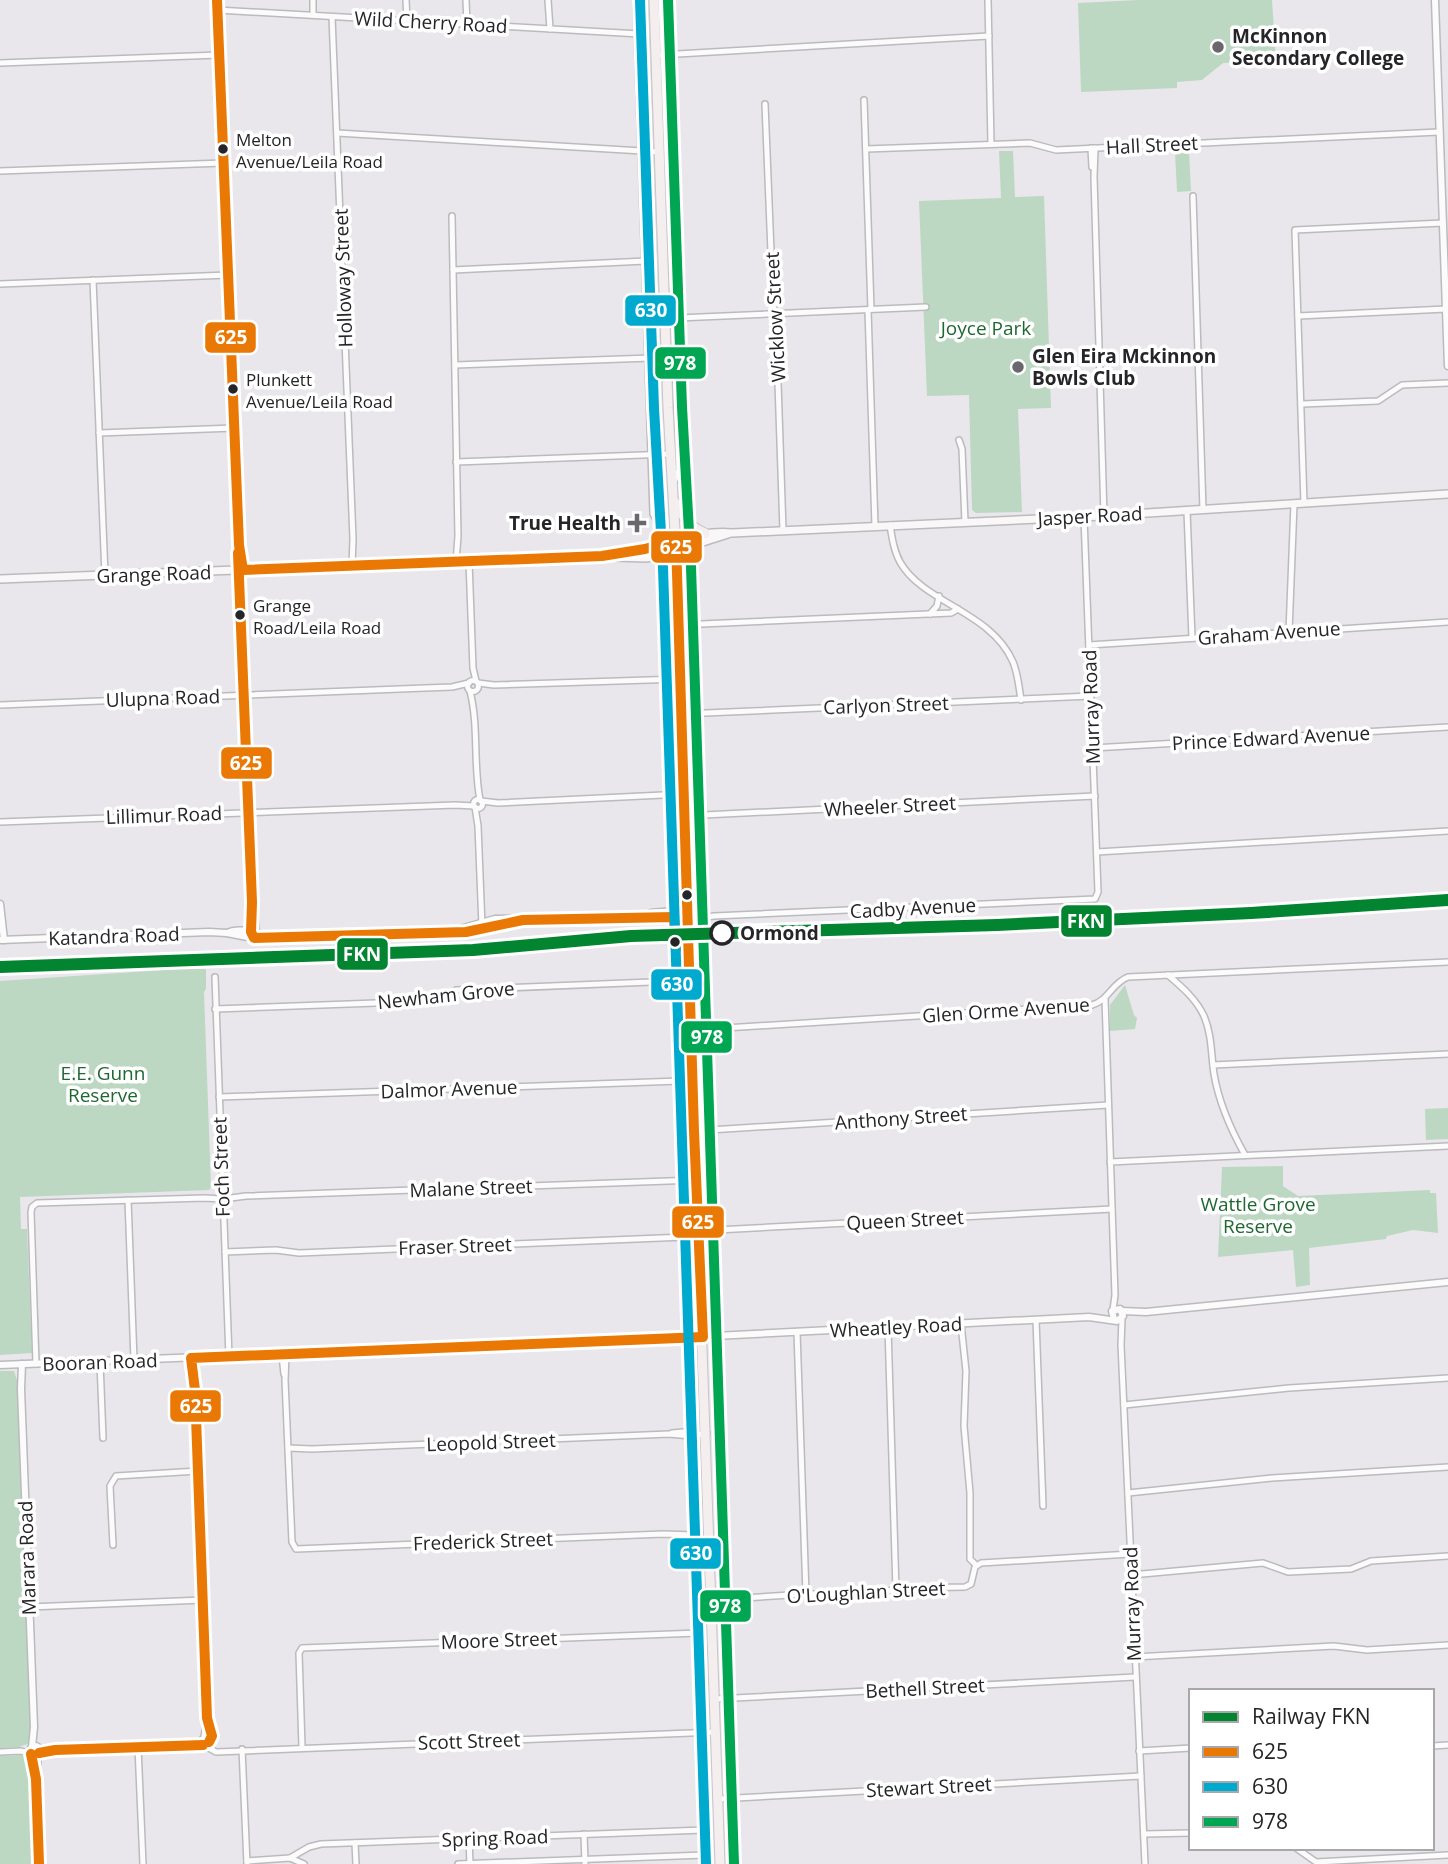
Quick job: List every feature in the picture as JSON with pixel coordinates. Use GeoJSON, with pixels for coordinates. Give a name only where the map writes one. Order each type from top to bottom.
{"type":"FeatureCollection","features":[{"type":"Feature","properties":{"kind":"highway"},"geometry":{"type":"LineString","coordinates":[[643,0],[641,34],[649,261],[655,319],[655,455],[662,544],[706,1860]]}},
{"type":"Feature","properties":{"kind":"highway"},"geometry":{"type":"LineString","coordinates":[[654,0],[660,55],[659,152],[669,319],[670,454],[678,590],[720,1864]]}},
{"type":"Feature","properties":{"kind":"highway"},"geometry":{"type":"LineString","coordinates":[[673,501],[687,522],[705,533]]}},
{"type":"Feature","properties":{"kind":"highway"},"geometry":{"type":"LineString","coordinates":[[663,591],[678,590]]}},
{"type":"Feature","properties":{"kind":"highway"},"geometry":{"type":"LineString","coordinates":[[686,1294],[701,1293]]}},
{"type":"Feature","properties":{"kind":"main road","name":"Jasper Road"},"geometry":{"type":"LineString","coordinates":[[662,555],[676,545],[705,533],[1104,516],[1448,494]]}},
{"type":"Feature","properties":{"kind":"main road","name":"Jasper Road"},"geometry":{"type":"LineString","coordinates":[[676,545],[732,533]]}},
{"type":"Feature","properties":{"kind":"main road","name":"Grange Road"},"geometry":{"type":"LineString","coordinates":[[602,556],[662,544],[676,545]]}},
{"type":"Feature","properties":{"kind":"main road","name":"Grange Road"},"geometry":{"type":"LineString","coordinates":[[0,579],[602,556],[646,558],[662,555]]}},
{"type":"Feature","properties":{"kind":"street"},"geometry":{"type":"LineString","coordinates":[[217,0],[254,935]]}},
{"type":"Feature","properties":{"kind":"street"},"geometry":{"type":"LineString","coordinates":[[313,0],[313,15]]}},
{"type":"Feature","properties":{"kind":"street"},"geometry":{"type":"LineString","coordinates":[[406,0],[407,20]]}},
{"type":"Feature","properties":{"kind":"street"},"geometry":{"type":"LineString","coordinates":[[466,0],[467,24]]}},
{"type":"Feature","properties":{"kind":"street"},"geometry":{"type":"LineString","coordinates":[[548,0],[550,29]]}},
{"type":"Feature","properties":{"kind":"street"},"geometry":{"type":"LineString","coordinates":[[636,0],[641,34]]}},
{"type":"Feature","properties":{"kind":"street"},"geometry":{"type":"LineString","coordinates":[[661,0],[660,55],[669,319],[679,470],[672,486]]}},
{"type":"Feature","properties":{"kind":"street"},"geometry":{"type":"LineString","coordinates":[[988,0],[992,144]]}},
{"type":"Feature","properties":{"kind":"street"},"geometry":{"type":"LineString","coordinates":[[1435,0],[1443,223],[1446,236],[1448,366]]}},
{"type":"Feature","properties":{"kind":"street","name":"Wild Cherry Road"},"geometry":{"type":"LineString","coordinates":[[217,10],[641,34]]}},
{"type":"Feature","properties":{"kind":"street","name":"Holloway Street"},"geometry":{"type":"LineString","coordinates":[[332,17],[354,566]]}},
{"type":"Feature","properties":{"kind":"street"},"geometry":{"type":"LineString","coordinates":[[660,55],[989,36]]}},
{"type":"Feature","properties":{"kind":"street"},"geometry":{"type":"LineString","coordinates":[[0,63],[219,55]]}},
{"type":"Feature","properties":{"kind":"street"},"geometry":{"type":"LineString","coordinates":[[863,100],[875,526]]}},
{"type":"Feature","properties":{"kind":"street","name":"Wicklow Street"},"geometry":{"type":"LineString","coordinates":[[765,104],[783,530]]}},
{"type":"Feature","properties":{"kind":"street","name":"Hall Street"},"geometry":{"type":"LineString","coordinates":[[866,149],[1030,143],[1056,150],[1439,132]]}},
{"type":"Feature","properties":{"kind":"street"},"geometry":{"type":"LineString","coordinates":[[337,133],[659,152]]}},
{"type":"Feature","properties":{"kind":"street"},"geometry":{"type":"LineString","coordinates":[[1440,140],[1448,140]]}},
{"type":"Feature","properties":{"kind":"street"},"geometry":{"type":"LineString","coordinates":[[1093,148],[1104,516]]}},
{"type":"Feature","properties":{"kind":"street"},"geometry":{"type":"LineString","coordinates":[[0,171],[223,163]]}},
{"type":"Feature","properties":{"kind":"street"},"geometry":{"type":"LineString","coordinates":[[1193,196],[1203,510]]}},
{"type":"Feature","properties":{"kind":"street"},"geometry":{"type":"LineString","coordinates":[[452,216],[458,536],[473,668],[482,926]]}},
{"type":"Feature","properties":{"kind":"street"},"geometry":{"type":"LineString","coordinates":[[1304,503],[1295,230],[1443,223]]}},
{"type":"Feature","properties":{"kind":"street"},"geometry":{"type":"LineString","coordinates":[[453,270],[649,261],[653,358],[455,365]]}},
{"type":"Feature","properties":{"kind":"street"},"geometry":{"type":"LineString","coordinates":[[0,284],[228,275]]}},
{"type":"Feature","properties":{"kind":"street"},"geometry":{"type":"LineString","coordinates":[[93,280],[105,575]]}},
{"type":"Feature","properties":{"kind":"street"},"geometry":{"type":"LineString","coordinates":[[655,319],[926,307]]}},
{"type":"Feature","properties":{"kind":"street"},"geometry":{"type":"LineString","coordinates":[[1298,316],[1446,309]]}},
{"type":"Feature","properties":{"kind":"street"},"geometry":{"type":"LineString","coordinates":[[1302,404],[1378,401],[1402,385],[1448,383]]}},
{"type":"Feature","properties":{"kind":"street"},"geometry":{"type":"LineString","coordinates":[[99,433],[234,428]]}},
{"type":"Feature","properties":{"kind":"street"},"geometry":{"type":"LineString","coordinates":[[959,440],[962,449],[965,522]]}},
{"type":"Feature","properties":{"kind":"street"},"geometry":{"type":"LineString","coordinates":[[456,462],[670,454]]}},
{"type":"Feature","properties":{"kind":"street"},"geometry":{"type":"LineString","coordinates":[[1289,632],[1294,504]]}},
{"type":"Feature","properties":{"kind":"street"},"geometry":{"type":"LineString","coordinates":[[1187,511],[1192,638]]}},
{"type":"Feature","properties":{"kind":"street","name":"Murray Road"},"geometry":{"type":"LineString","coordinates":[[1084,517],[1097,852],[1096,897]]}},
{"type":"Feature","properties":{"kind":"street"},"geometry":{"type":"LineString","coordinates":[[890,525],[895,550],[904,568],[914,579],[991,632],[1006,650],[1016,670],[1021,700]]}},
{"type":"Feature","properties":{"kind":"street"},"geometry":{"type":"LineString","coordinates":[[930,614],[937,606],[939,596]]}},
{"type":"Feature","properties":{"kind":"street"},"geometry":{"type":"LineString","coordinates":[[679,625],[930,614],[954,612],[958,609]]}},
{"type":"Feature","properties":{"kind":"street","name":"Graham Avenue"},"geometry":{"type":"LineString","coordinates":[[1089,645],[1448,622]]}},
{"type":"Feature","properties":{"kind":"street","name":"Ulupna Road"},"geometry":{"type":"LineString","coordinates":[[0,705],[680,678]]}},
{"type":"Feature","properties":{"kind":"street","name":"Carlyon Street"},"geometry":{"type":"LineString","coordinates":[[681,714],[1091,696]]}},
{"type":"Feature","properties":{"kind":"street","name":"Prince Edward Avenue"},"geometry":{"type":"LineString","coordinates":[[1093,748],[1448,727]]}},
{"type":"Feature","properties":{"kind":"street","name":"Lillimur Road"},"geometry":{"type":"LineString","coordinates":[[0,822],[684,794]]}},
{"type":"Feature","properties":{"kind":"street","name":"Wheeler Street"},"geometry":{"type":"LineString","coordinates":[[684,816],[1095,796]]}},
{"type":"Feature","properties":{"kind":"street"},"geometry":{"type":"LineString","coordinates":[[1097,852],[1448,831]]}},
{"type":"Feature","properties":{"kind":"street","name":"Cadby Avenue"},"geometry":{"type":"LineString","coordinates":[[687,917],[1086,901],[1096,897]]}},
{"type":"Feature","properties":{"kind":"street"},"geometry":{"type":"LineString","coordinates":[[0,904],[2,940]]}},
{"type":"Feature","properties":{"kind":"street","name":"Katandra Road"},"geometry":{"type":"LineString","coordinates":[[2,940],[227,933],[270,938],[450,931],[523,920],[674,914],[687,917]]}},
{"type":"Feature","properties":{"kind":"street","name":"Glen Orme Avenue"},"geometry":{"type":"LineString","coordinates":[[678,1031],[1087,1005],[1105,999],[1123,978],[1448,962]]}},
{"type":"Feature","properties":{"kind":"street"},"geometry":{"type":"LineString","coordinates":[[1168,975],[1188,994],[1203,1016],[1211,1039],[1213,1065],[1223,1110],[1245,1156]]}},
{"type":"Feature","properties":{"kind":"street","name":"Foch Street"},"geometry":{"type":"LineString","coordinates":[[215,977],[229,1357]]}},
{"type":"Feature","properties":{"kind":"street","name":"Newham Grove"},"geometry":{"type":"LineString","coordinates":[[215,1009],[429,1001],[457,990],[677,981]]}},
{"type":"Feature","properties":{"kind":"street","name":"Murray Road"},"geometry":{"type":"LineString","coordinates":[[1105,999],[1115,1295],[1121,1345],[1145,1864]]}},
{"type":"Feature","properties":{"kind":"street"},"geometry":{"type":"LineString","coordinates":[[1213,1065],[1448,1054]]}},
{"type":"Feature","properties":{"kind":"street","name":"Dalmor Avenue"},"geometry":{"type":"LineString","coordinates":[[219,1097],[680,1081]]}},
{"type":"Feature","properties":{"kind":"street","name":"Anthony Street"},"geometry":{"type":"LineString","coordinates":[[694,1131],[1108,1105]]}},
{"type":"Feature","properties":{"kind":"street"},"geometry":{"type":"LineString","coordinates":[[1110,1162],[1448,1146]]}},
{"type":"Feature","properties":{"kind":"street","name":"Malane Street"},"geometry":{"type":"LineString","coordinates":[[36,1364],[32,1207],[39,1203],[696,1181]]}},
{"type":"Feature","properties":{"kind":"street"},"geometry":{"type":"LineString","coordinates":[[128,1200],[134,1360]]}},
{"type":"Feature","properties":{"kind":"street","name":"Queen Street"},"geometry":{"type":"LineString","coordinates":[[698,1231],[1112,1209]]}},
{"type":"Feature","properties":{"kind":"street","name":"Fraser Street"},"geometry":{"type":"LineString","coordinates":[[225,1252],[276,1250],[299,1253],[685,1237]]}},
{"type":"Feature","properties":{"kind":"street","name":"Wheatley Road"},"geometry":{"type":"LineString","coordinates":[[703,1337],[1089,1317],[1423,1284],[1448,1285]]}},
{"type":"Feature","properties":{"kind":"street"},"geometry":{"type":"LineString","coordinates":[[1036,1320],[1043,1506]]}},
{"type":"Feature","properties":{"kind":"street"},"geometry":{"type":"LineString","coordinates":[[961,1324],[966,1371],[964,1426],[970,1493],[970,1559],[976,1565],[984,1562],[1130,1554]]}},
{"type":"Feature","properties":{"kind":"street"},"geometry":{"type":"LineString","coordinates":[[888,1328],[896,1590]]}},
{"type":"Feature","properties":{"kind":"street"},"geometry":{"type":"LineString","coordinates":[[797,1332],[806,1594]]}},
{"type":"Feature","properties":{"kind":"street","name":"Booran Road"},"geometry":{"type":"LineString","coordinates":[[0,1365],[703,1337]]}},
{"type":"Feature","properties":{"kind":"street"},"geometry":{"type":"LineString","coordinates":[[284,1355],[289,1451]]}},
{"type":"Feature","properties":{"kind":"street"},"geometry":{"type":"LineString","coordinates":[[0,1752],[205,1742],[207,1718],[193,1358]]}},
{"type":"Feature","properties":{"kind":"street"},"geometry":{"type":"LineString","coordinates":[[100,1362],[103,1438]]}},
{"type":"Feature","properties":{"kind":"street","name":"Marara Road"},"geometry":{"type":"LineString","coordinates":[[20,1364],[39,1864]]}},
{"type":"Feature","properties":{"kind":"street"},"geometry":{"type":"LineString","coordinates":[[1124,1405],[1289,1388],[1448,1378]]}},
{"type":"Feature","properties":{"kind":"street","name":"Leopold Street"},"geometry":{"type":"LineString","coordinates":[[289,1451],[707,1433]]}},
{"type":"Feature","properties":{"kind":"street","name":"Frederick Street"},"geometry":{"type":"LineString","coordinates":[[289,1451],[294,1547],[300,1550],[695,1533]]}},
{"type":"Feature","properties":{"kind":"street"},"geometry":{"type":"LineString","coordinates":[[1128,1493],[1272,1478],[1448,1467]]}},
{"type":"Feature","properties":{"kind":"street"},"geometry":{"type":"LineString","coordinates":[[113,1545],[110,1486],[116,1476],[198,1471]]}},
{"type":"Feature","properties":{"kind":"street"},"geometry":{"type":"LineString","coordinates":[[1131,1575],[1263,1563],[1288,1572],[1351,1569],[1370,1561],[1448,1556]]}},
{"type":"Feature","properties":{"kind":"street","name":"O'Loughlan Street"},"geometry":{"type":"LineString","coordinates":[[712,1600],[806,1594],[850,1595],[968,1586],[973,1581],[976,1565]]}},
{"type":"Feature","properties":{"kind":"street"},"geometry":{"type":"LineString","coordinates":[[29,1607],[203,1600]]}},
{"type":"Feature","properties":{"kind":"street","name":"Moore Street"},"geometry":{"type":"LineString","coordinates":[[302,1747],[301,1649],[698,1633]]}},
{"type":"Feature","properties":{"kind":"street"},"geometry":{"type":"LineString","coordinates":[[1134,1657],[1334,1646],[1367,1650],[1448,1645]]}},
{"type":"Feature","properties":{"kind":"street","name":"Bethell Street"},"geometry":{"type":"LineString","coordinates":[[715,1699],[1135,1676]]}},
{"type":"Feature","properties":{"kind":"street","name":"Scott Street"},"geometry":{"type":"LineString","coordinates":[[205,1742],[222,1750],[716,1732]]}},
{"type":"Feature","properties":{"kind":"street"},"geometry":{"type":"LineString","coordinates":[[138,1746],[142,1864]]}},
{"type":"Feature","properties":{"kind":"street"},"geometry":{"type":"LineString","coordinates":[[1139,1751],[1189,1748]]}},
{"type":"Feature","properties":{"kind":"street"},"geometry":{"type":"LineString","coordinates":[[242,1749],[247,1862]]}},
{"type":"Feature","properties":{"kind":"street","name":"Stewart Street"},"geometry":{"type":"LineString","coordinates":[[718,1799],[1141,1776]]}},
{"type":"Feature","properties":{"kind":"street","name":"Spring Road"},"geometry":{"type":"LineString","coordinates":[[247,1862],[290,1858],[315,1845],[705,1830]]}},
{"type":"Feature","properties":{"kind":"street"},"geometry":{"type":"LineString","coordinates":[[1144,1836],[1189,1833]]}},
{"type":"Feature","properties":{"kind":"street"},"geometry":{"type":"LineString","coordinates":[[584,1834],[585,1862]]}},
{"type":"Feature","properties":{"kind":"street"},"geometry":{"type":"LineString","coordinates":[[469,1839],[470,1864]]}},
{"type":"Feature","properties":{"kind":"street"},"geometry":{"type":"LineString","coordinates":[[355,1843],[356,1864]]}},
{"type":"Feature","properties":{"kind":"street"},"geometry":{"type":"LineString","coordinates":[[1298,1850],[1318,1863],[1406,1861],[1448,1855]]}},
{"type":"Feature","properties":{"kind":"street","name":"Spring Road"},"geometry":{"type":"LineString","coordinates":[[290,1858],[304,1864]]}},
{"type":"Feature","properties":{"kind":"street","name":"Spring Road"},"geometry":{"type":"LineString","coordinates":[[458,1864],[706,1860]]}},
{"type":"Feature","properties":{"kind":"green space"},"geometry":{"type":"Polygon","coordinates":[[[1272,0],[1276,61],[1223,63],[1202,80],[1177,82],[1177,88],[1081,92],[1078,3],[1272,0]]]}},
{"type":"Feature","properties":{"kind":"green space","name":"Joyce Park"},"geometry":{"type":"Polygon","coordinates":[[[999,151],[1013,151],[1015,197],[1044,196],[1051,408],[1018,409],[1022,512],[976,513],[972,510],[969,395],[927,396],[919,201],[1001,198],[999,151]]]}},
{"type":"Feature","properties":{"kind":"green space"},"geometry":{"type":"Polygon","coordinates":[[[1189,151],[1191,191],[1177,192],[1175,152],[1189,151]]]}},
{"type":"Feature","properties":{"kind":"green space","name":"E.E. Gunn Reserve"},"geometry":{"type":"Polygon","coordinates":[[[206,969],[204,992],[211,1187],[209,1190],[20,1197],[21,1229],[27,1229],[32,1353],[0,1355],[0,981],[206,969]]]}},
{"type":"Feature","properties":{"kind":"green space"},"geometry":{"type":"Polygon","coordinates":[[[1125,985],[1137,1018],[1135,1029],[1110,1031],[1110,1005],[1125,985]]]}},
{"type":"Feature","properties":{"kind":"green space"},"geometry":{"type":"Polygon","coordinates":[[[1448,1108],[1448,1139],[1426,1140],[1425,1109],[1448,1108]]]}},
{"type":"Feature","properties":{"kind":"green space","name":"Wattle Grove Reserve"},"geometry":{"type":"Polygon","coordinates":[[[1283,1166],[1283,1186],[1298,1196],[1430,1190],[1430,1193],[1436,1193],[1438,1233],[1413,1230],[1387,1236],[1386,1239],[1309,1248],[1310,1285],[1296,1287],[1293,1250],[1218,1257],[1222,1167],[1283,1166]]]}},
{"type":"Feature","properties":{"kind":"green space"},"geometry":{"type":"Polygon","coordinates":[[[0,1371],[14,1371],[17,1380],[31,1736],[30,1743],[19,1747],[0,1748],[0,1371]]]}},
{"type":"Feature","properties":{"kind":"green space"},"geometry":{"type":"Polygon","coordinates":[[[25,1755],[30,1758],[35,1864],[0,1864],[0,1756],[25,1755]]]}},
{"type":"Feature","properties":{"kind":"rail line","name":"FKN"},"geometry":{"type":"LineString","coordinates":[[0,967],[473,950],[631,936],[997,925],[1448,900]]}},
{"type":"Feature","properties":{"kind":"transit line","name":"625"},"geometry":{"type":"LineString","coordinates":[[209,1742],[212,1736],[207,1718],[195,1390],[191,1358],[703,1337],[676,540],[645,549],[602,556],[243,570],[239,545],[217,0]]}},
{"type":"Feature","properties":{"kind":"transit line","name":"630"},"geometry":{"type":"LineString","coordinates":[[640,0],[654,408],[663,568],[706,1864]]}},
{"type":"Feature","properties":{"kind":"transit line","name":"978"},"geometry":{"type":"LineString","coordinates":[[668,0],[682,407],[691,567],[734,1864]]}},
{"type":"Feature","properties":{"kind":"transit line","name":"625"},"geometry":{"type":"LineString","coordinates":[[238,553],[251,932],[254,938],[466,932],[523,920],[674,917],[676,950]]}},
{"type":"Feature","properties":{"kind":"transit line","name":"625"},"geometry":{"type":"LineString","coordinates":[[39,1753],[55,1750],[203,1745]]}},
{"type":"Feature","properties":{"kind":"transit line","name":"625"},"geometry":{"type":"LineString","coordinates":[[31,1754],[36,1779],[39,1864]]}},
{"type":"Feature","properties":{"kind":"place","name":"McKinnon Secondary College"},"geometry":{"type":"Point","coordinates":[1218,47]}},
{"type":"Feature","properties":{"kind":"place","name":"Melton Avenue/Leila Road"},"geometry":{"type":"Point","coordinates":[223,149]}},
{"type":"Feature","properties":{"kind":"place","name":"Glen Eira Mckinnon Bowls Club"},"geometry":{"type":"Point","coordinates":[1018,367]}},
{"type":"Feature","properties":{"kind":"place","name":"Plunkett Avenue/Leila Road"},"geometry":{"type":"Point","coordinates":[233,389]}},
{"type":"Feature","properties":{"kind":"place","name":"True Health"},"geometry":{"type":"Point","coordinates":[637,523]}},
{"type":"Feature","properties":{"kind":"place","name":"Grange Road/Leila Road"},"geometry":{"type":"Point","coordinates":[240,615]}},
{"type":"Feature","properties":{"kind":"place","name":"Ormond"},"geometry":{"type":"Point","coordinates":[722,933]}}]}
